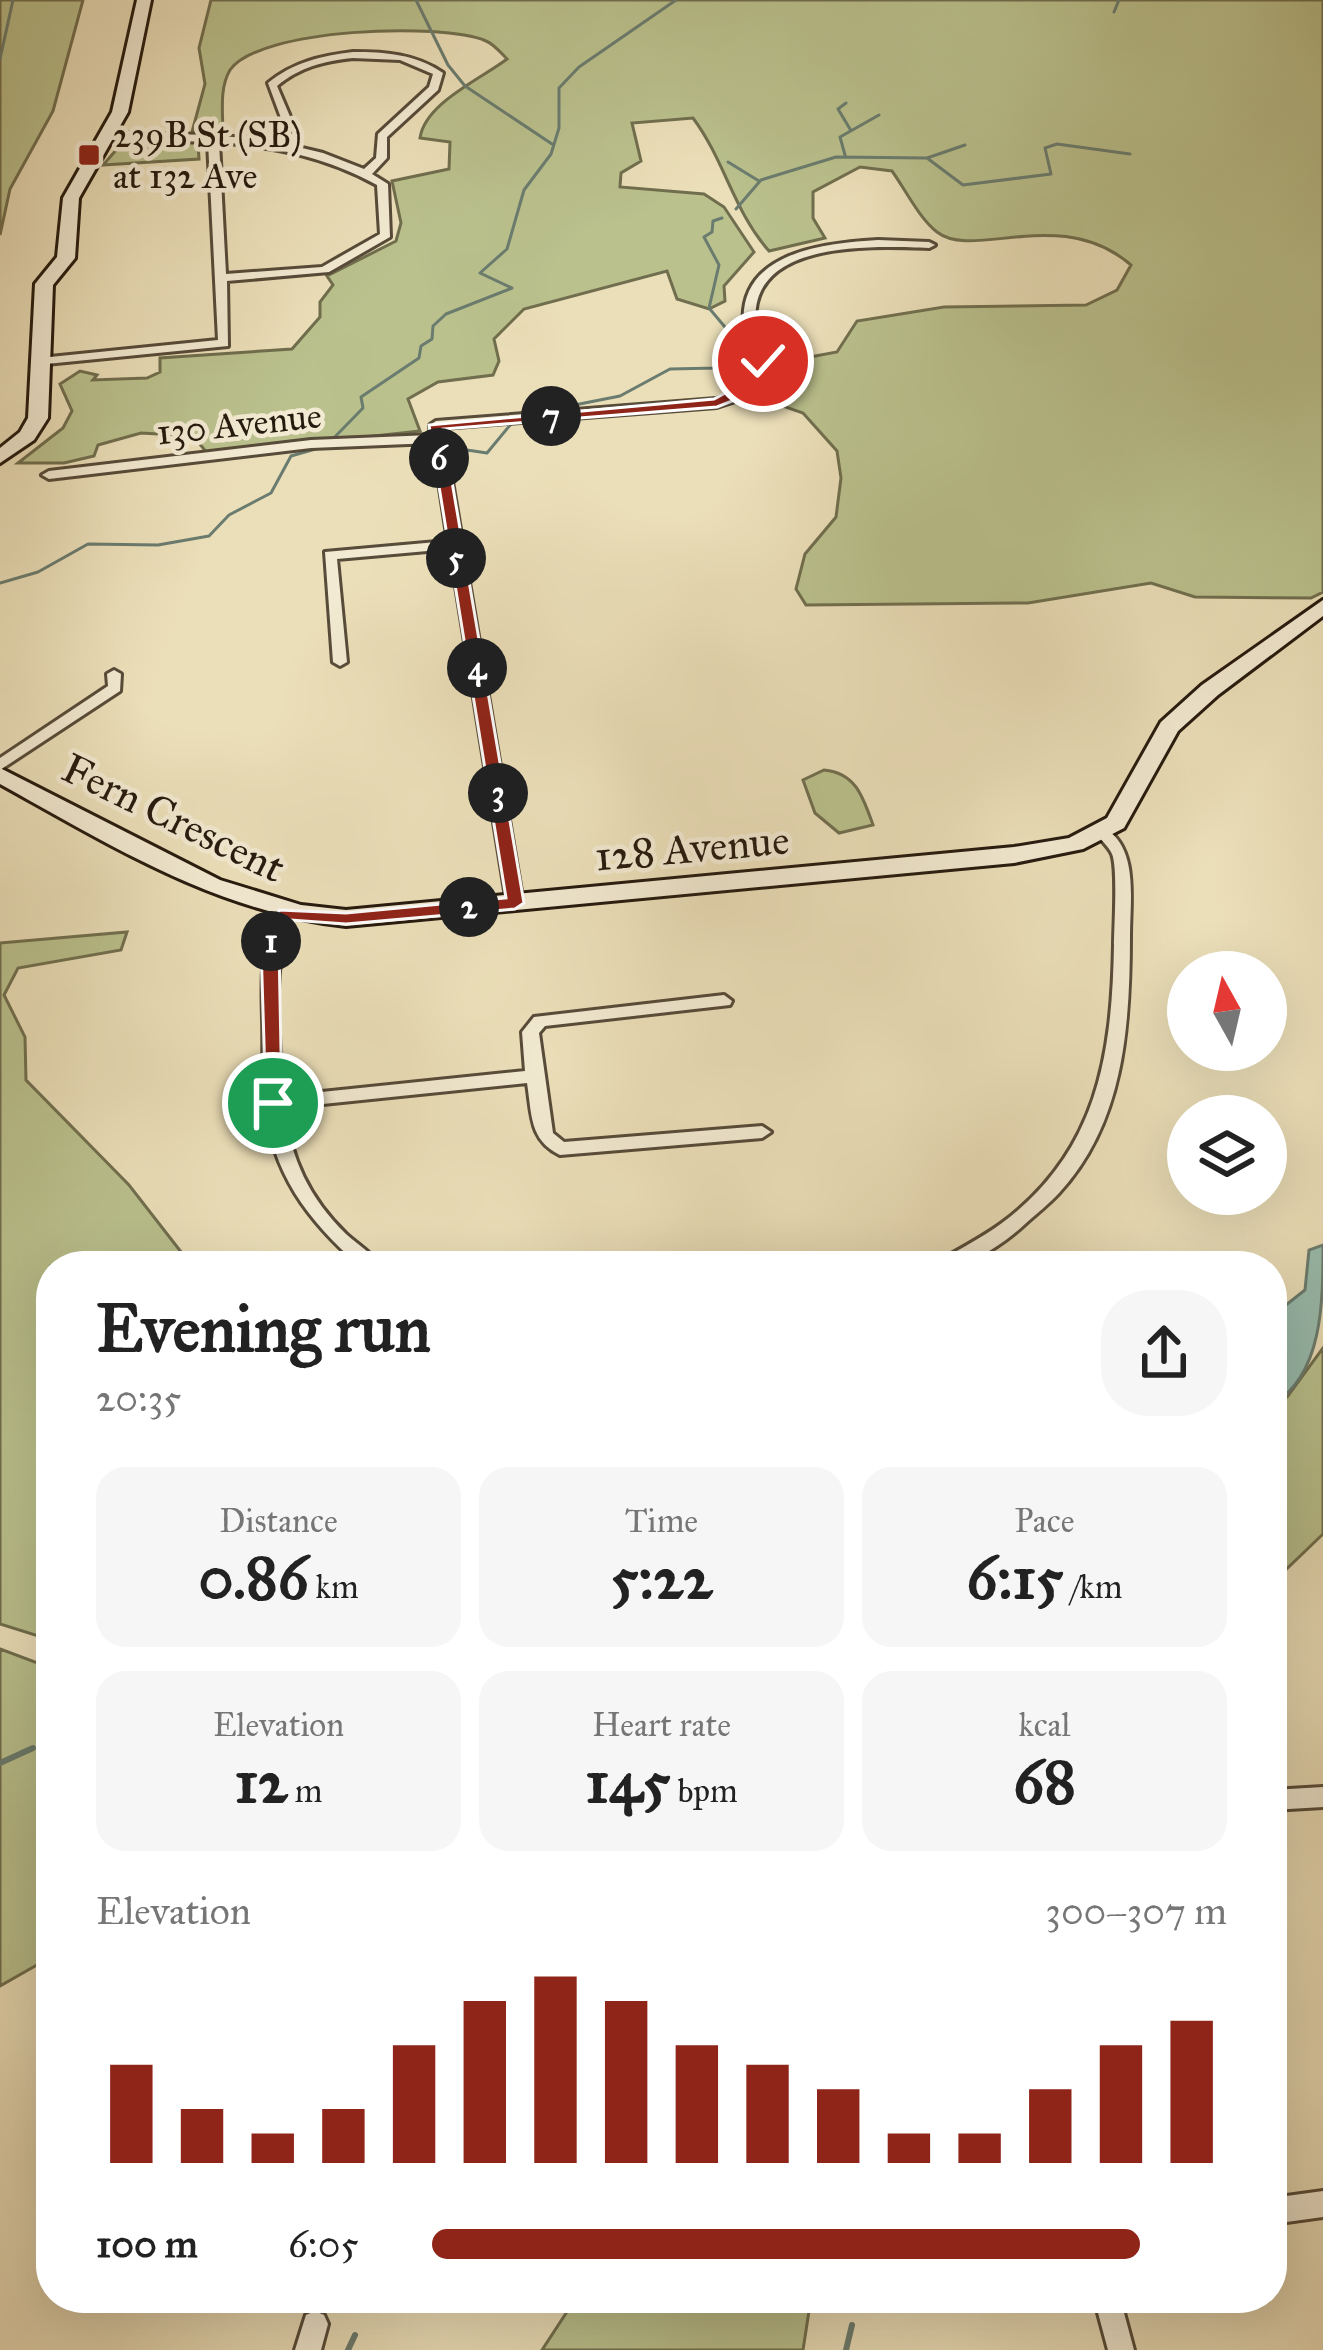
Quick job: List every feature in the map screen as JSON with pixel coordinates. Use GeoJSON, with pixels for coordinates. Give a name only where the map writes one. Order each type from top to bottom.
{"type":"FeatureCollection","features":[{"type":"Feature","properties":{"kind":"street"},"geometry":{"type":"LineString","coordinates":[[6,454],[38,418],[44,284],[66,258],[71,198],[120,112],[144,0]]}},
{"type":"Feature","properties":{"kind":"street"},"geometry":{"type":"LineString","coordinates":[[274,144],[290,125],[272,85],[283,74],[320,61],[370,57],[410,58],[426,64],[438,73],[434,88],[382,136],[385,153],[379,166],[365,173]]}},
{"type":"Feature","properties":{"kind":"street"},"geometry":{"type":"LineString","coordinates":[[108,135],[274,144],[365,173],[382,184],[386,235],[325,270],[222,278]]}},
{"type":"Feature","properties":{"kind":"street"},"geometry":{"type":"LineString","coordinates":[[40,362],[222,345],[213,139]]}},
{"type":"Feature","properties":{"kind":"street","name":"130 Avenue"},"geometry":{"type":"LineString","coordinates":[[49,475],[717,403],[742,396],[765,371],[750,332],[752,297],[777,268],[837,244],[929,245]]}},
{"type":"Feature","properties":{"kind":"street"},"geometry":{"type":"LineString","coordinates":[[436,432],[515,903]]}},
{"type":"Feature","properties":{"kind":"street"},"geometry":{"type":"LineString","coordinates":[[340,662],[331,555],[453,544]]}},
{"type":"Feature","properties":{"kind":"street"},"geometry":{"type":"LineString","coordinates":[[975,1251],[1027,1213],[1065,1172],[1100,1119],[1113,1082],[1122,1034],[1120,855],[1103,832],[1127,812],[1169,727],[1210,689],[1323,606]]}},
{"type":"Feature","properties":{"kind":"street"},"geometry":{"type":"LineString","coordinates":[[0,765],[115,688],[114,674]]}},
{"type":"Feature","properties":{"kind":"street","name":"Fern Crescent"},"geometry":{"type":"LineString","coordinates":[[0,775],[241,899],[285,914],[270,946],[273,1103],[286,1167],[323,1228],[353,1251]]}},
{"type":"Feature","properties":{"kind":"street","name":"128 Avenue"},"geometry":{"type":"LineString","coordinates":[[285,914],[346,918],[1014,855],[1075,844],[1103,832]]}},
{"type":"Feature","properties":{"kind":"street"},"geometry":{"type":"LineString","coordinates":[[724,1001],[540,1021],[530,1032],[545,1136],[560,1149],[762,1132]]}},
{"type":"Feature","properties":{"kind":"street"},"geometry":{"type":"LineString","coordinates":[[273,1103],[534,1076]]}},
{"type":"Feature","properties":{"kind":"street"},"geometry":{"type":"LineString","coordinates":[[1287,1799],[1323,1797]]}},
{"type":"Feature","properties":{"kind":"street"},"geometry":{"type":"LineString","coordinates":[[1287,2209],[1323,2204]]}},
{"type":"Feature","properties":{"kind":"street"},"geometry":{"type":"LineString","coordinates":[[1111,2313],[1121,2350]]}},
{"type":"Feature","properties":{"kind":"green space"},"geometry":{"type":"Polygon","coordinates":[[[0,0],[83,0],[53,111],[10,189],[0,235],[0,0]]]}},
{"type":"Feature","properties":{"kind":"green space"},"geometry":{"type":"Polygon","coordinates":[[[211,0],[1323,0],[1323,592],[1311,598],[1195,597],[1151,583],[1028,603],[806,605],[796,589],[805,554],[836,517],[841,478],[837,451],[803,413],[757,397],[789,361],[837,352],[857,321],[944,307],[1086,305],[1117,290],[1131,265],[1104,247],[1076,238],[953,239],[930,226],[892,171],[860,167],[813,192],[813,218],[825,238],[769,251],[746,219],[693,118],[632,123],[641,161],[621,173],[620,187],[704,194],[724,207],[754,252],[724,286],[725,301],[709,309],[677,299],[667,271],[524,309],[494,339],[499,361],[493,375],[438,382],[408,399],[420,431],[208,454],[193,436],[141,433],[98,445],[94,456],[64,463],[18,463],[63,428],[72,411],[60,384],[80,371],[97,375],[93,380],[147,378],[160,372],[160,358],[292,349],[320,317],[320,302],[333,285],[327,276],[396,241],[401,223],[392,181],[449,169],[450,142],[420,138],[432,114],[507,59],[486,41],[432,32],[352,33],[276,45],[248,56],[230,70],[223,93],[223,135],[192,132],[205,84],[199,48],[211,0]]]}},
{"type":"Feature","properties":{"kind":"green space"},"geometry":{"type":"Polygon","coordinates":[[[124,141],[198,143],[199,159],[103,165],[124,141]]]}},
{"type":"Feature","properties":{"kind":"green space"},"geometry":{"type":"Polygon","coordinates":[[[824,770],[851,781],[873,825],[839,833],[815,813],[803,780],[824,770]]]}},
{"type":"Feature","properties":{"kind":"green space"},"geometry":{"type":"Polygon","coordinates":[[[127,932],[121,950],[18,968],[4,995],[25,1037],[26,1080],[129,1185],[180,1251],[36,1251],[36,1635],[0,1624],[0,943],[127,932]]]}},
{"type":"Feature","properties":{"kind":"green space"},"geometry":{"type":"Polygon","coordinates":[[[1323,1348],[1323,1534],[1287,1569],[1287,1397],[1323,1348]]]}},
{"type":"Feature","properties":{"kind":"green space"},"geometry":{"type":"Polygon","coordinates":[[[0,1649],[36,1662],[36,1966],[0,1986],[0,1649]]]}},
{"type":"Feature","properties":{"kind":"green space"},"geometry":{"type":"Polygon","coordinates":[[[566,2313],[809,2313],[803,2350],[542,2350],[566,2313]]]}},
{"type":"Feature","properties":{"kind":"shaded area"},"geometry":{"type":"Polygon","coordinates":[[[1323,1245],[1317,1335],[1311,1356],[1287,1394],[1287,1304],[1305,1290],[1309,1250],[1323,1245]]]}},
{"type":"Feature","properties":{"kind":"waterway"},"geometry":{"type":"LineString","coordinates":[[0,59],[13,0]]}},
{"type":"Feature","properties":{"kind":"waterway"},"geometry":{"type":"LineString","coordinates":[[416,0],[448,65],[465,86],[552,144]]}},
{"type":"Feature","properties":{"kind":"waterway"},"geometry":{"type":"LineString","coordinates":[[0,583],[38,572],[88,544],[158,545],[209,536],[229,515],[271,493],[291,456],[326,446],[363,408],[361,397],[419,358],[421,346],[432,339],[433,326],[446,314],[512,288],[480,273],[507,249],[524,190],[551,154],[559,128],[559,88],[579,67],[676,0]]}},
{"type":"Feature","properties":{"kind":"waterway"},"geometry":{"type":"LineString","coordinates":[[1114,12],[1119,0]]}},
{"type":"Feature","properties":{"kind":"waterway"},"geometry":{"type":"LineString","coordinates":[[846,103],[838,109],[850,129]]}},
{"type":"Feature","properties":{"kind":"waterway"},"geometry":{"type":"LineString","coordinates":[[845,155],[840,137],[879,115]]}},
{"type":"Feature","properties":{"kind":"waterway"},"geometry":{"type":"LineString","coordinates":[[927,158],[963,185],[1051,174],[1045,148],[1057,144],[1130,154]]}},
{"type":"Feature","properties":{"kind":"waterway"},"geometry":{"type":"LineString","coordinates":[[927,158],[965,145]]}},
{"type":"Feature","properties":{"kind":"waterway"},"geometry":{"type":"LineString","coordinates":[[736,209],[761,180],[836,157],[927,158]]}},
{"type":"Feature","properties":{"kind":"waterway"},"geometry":{"type":"LineString","coordinates":[[728,162],[759,181]]}},
{"type":"Feature","properties":{"kind":"waterway"},"geometry":{"type":"LineString","coordinates":[[534,413],[620,396],[670,369],[717,368],[738,350],[728,343],[730,333],[709,308],[719,265],[704,237],[712,232],[713,221],[722,218]]}},
{"type":"Feature","properties":{"kind":"waterway"},"geometry":{"type":"LineString","coordinates":[[449,456],[467,450],[487,453],[511,424]]}},
{"type":"Feature","properties":{"kind":"waterway"},"geometry":{"type":"LineString","coordinates":[[0,1763],[33,1748]]}},
{"type":"Feature","properties":{"kind":"waterway"},"geometry":{"type":"LineString","coordinates":[[846,2350],[852,2325]]}},
{"type":"Feature","properties":{"kind":"waterway"},"geometry":{"type":"LineString","coordinates":[[348,2350],[355,2335]]}},
{"type":"Feature","properties":{"kind":"place","name":"239B St (SB) at 132 Ave"},"geometry":{"type":"Point","coordinates":[89,155]}},
{"type":"Feature","properties":{"kind":"route"},"geometry":{"type":"LineString","coordinates":[[273,1103],[270,946],[285,914],[346,918],[515,903],[436,425],[717,403],[750,392],[764,376],[763,361]]}}]}
